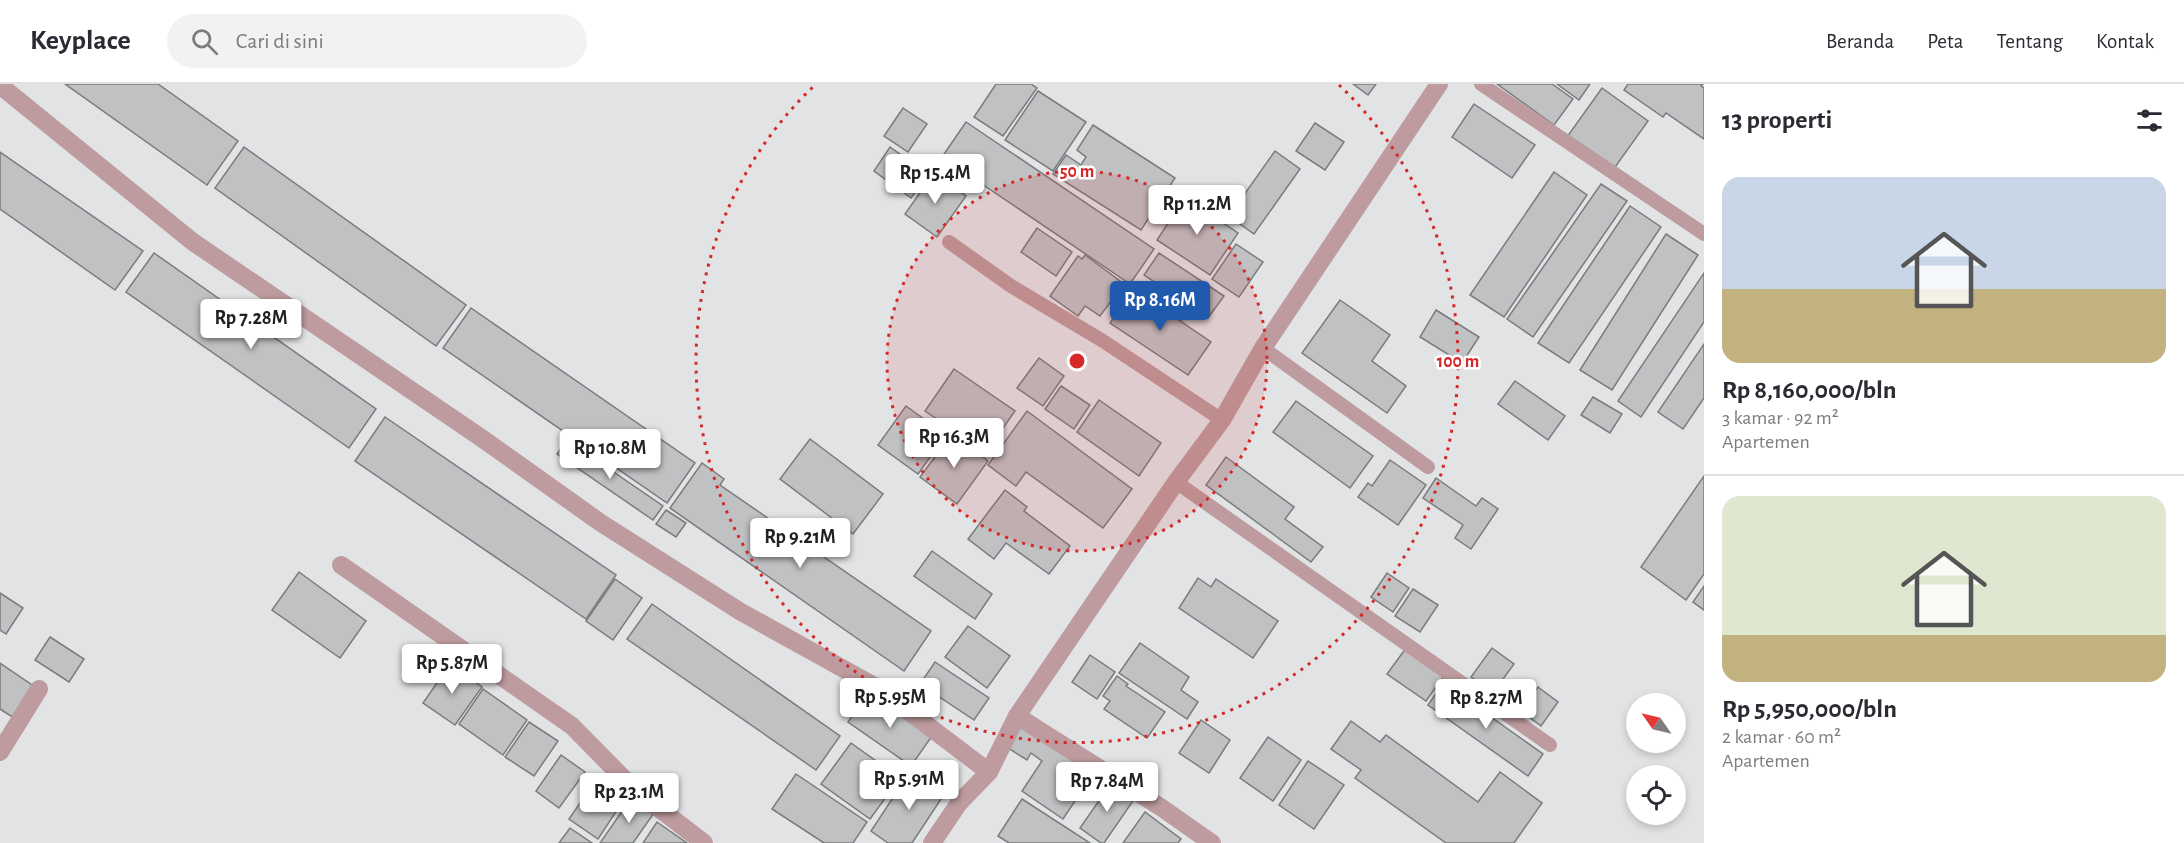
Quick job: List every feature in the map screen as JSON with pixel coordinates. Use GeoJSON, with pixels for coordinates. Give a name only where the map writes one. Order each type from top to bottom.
{"type":"FeatureCollection","features":[{"type":"Feature","properties":{"kind":"street"},"geometry":{"type":"LineString","coordinates":[[932,843],[959,803],[989,772],[1017,716],[1176,482],[1222,420],[1263,348],[1439,84]]}},
{"type":"Feature","properties":{"kind":"street"},"geometry":{"type":"LineString","coordinates":[[2,87],[193,242],[480,437],[601,523],[741,612],[878,688],[989,772]]}},
{"type":"Feature","properties":{"kind":"street"},"geometry":{"type":"LineString","coordinates":[[341,565],[572,726],[635,790],[704,843]]}},
{"type":"Feature","properties":{"kind":"street"},"geometry":{"type":"LineString","coordinates":[[0,752],[39,689]]}},
{"type":"Feature","properties":{"kind":"street"},"geometry":{"type":"LineString","coordinates":[[1017,716],[1162,808],[1212,843]]}},
{"type":"Feature","properties":{"kind":"lane"},"geometry":{"type":"LineString","coordinates":[[1481,84],[1704,234]]}},
{"type":"Feature","properties":{"kind":"lane"},"geometry":{"type":"LineString","coordinates":[[949,242],[1011,286],[1103,341],[1222,420]]}},
{"type":"Feature","properties":{"kind":"lane"},"geometry":{"type":"LineString","coordinates":[[1263,348],[1428,467]]}},
{"type":"Feature","properties":{"kind":"lane"},"geometry":{"type":"LineString","coordinates":[[1176,482],[1550,746]]}},
{"type":"Feature","properties":{"kind":"building"},"geometry":{"type":"Polygon","coordinates":[[[65,84],[158,84],[238,141],[207,185],[65,84]]]}},
{"type":"Feature","properties":{"kind":"building"},"geometry":{"type":"Polygon","coordinates":[[[996,84],[1031,84],[1037,88],[1003,136],[974,117],[996,84]]]}},
{"type":"Feature","properties":{"kind":"building"},"geometry":{"type":"Polygon","coordinates":[[[1353,84],[1376,84],[1368,95],[1353,84]]]}},
{"type":"Feature","properties":{"kind":"building"},"geometry":{"type":"Polygon","coordinates":[[[1497,84],[1552,84],[1573,99],[1554,125],[1497,84]]]}},
{"type":"Feature","properties":{"kind":"building"},"geometry":{"type":"Polygon","coordinates":[[[1557,84],[1590,84],[1579,100],[1557,84]]]}},
{"type":"Feature","properties":{"kind":"building"},"geometry":{"type":"Polygon","coordinates":[[[1628,84],[1703,84],[1701,86],[1704,88],[1704,139],[1666,113],[1663,117],[1624,90],[1628,84]]]}},
{"type":"Feature","properties":{"kind":"building"},"geometry":{"type":"Polygon","coordinates":[[[1602,88],[1648,121],[1613,170],[1567,137],[1602,88]]]}},
{"type":"Feature","properties":{"kind":"building"},"geometry":{"type":"Polygon","coordinates":[[[1038,91],[1086,122],[1053,171],[1005,140],[1038,91]]]}},
{"type":"Feature","properties":{"kind":"building"},"geometry":{"type":"Polygon","coordinates":[[[1474,104],[1535,145],[1512,178],[1452,137],[1474,104]]]}},
{"type":"Feature","properties":{"kind":"building"},"geometry":{"type":"Polygon","coordinates":[[[903,108],[927,124],[908,152],[884,136],[903,108]]]}},
{"type":"Feature","properties":{"kind":"building"},"geometry":{"type":"Polygon","coordinates":[[[966,122],[1154,249],[1130,284],[942,157],[966,122]]]}},
{"type":"Feature","properties":{"kind":"building"},"geometry":{"type":"Polygon","coordinates":[[[1315,123],[1344,142],[1325,170],[1296,151],[1315,123]]]}},
{"type":"Feature","properties":{"kind":"building"},"geometry":{"type":"Polygon","coordinates":[[[1093,125],[1175,178],[1141,230],[1053,174],[1066,155],[1081,165],[1086,157],[1077,150],[1093,125]]]}},
{"type":"Feature","properties":{"kind":"building"},"geometry":{"type":"Polygon","coordinates":[[[244,147],[466,305],[436,346],[215,188],[244,147]]]}},
{"type":"Feature","properties":{"kind":"building"},"geometry":{"type":"Polygon","coordinates":[[[890,147],[928,174],[911,198],[874,171],[890,147]]]}},
{"type":"Feature","properties":{"kind":"building"},"geometry":{"type":"Polygon","coordinates":[[[1275,151],[1300,169],[1254,234],[1229,216],[1275,151]]]}},
{"type":"Feature","properties":{"kind":"building"},"geometry":{"type":"Polygon","coordinates":[[[0,152],[143,251],[115,290],[0,209],[0,152]]]}},
{"type":"Feature","properties":{"kind":"building"},"geometry":{"type":"Polygon","coordinates":[[[1554,172],[1587,195],[1504,317],[1470,295],[1554,172]]]}},
{"type":"Feature","properties":{"kind":"building"},"geometry":{"type":"Polygon","coordinates":[[[934,173],[966,196],[937,237],[905,214],[934,173]]]}},
{"type":"Feature","properties":{"kind":"building"},"geometry":{"type":"Polygon","coordinates":[[[1601,184],[1627,201],[1533,337],[1507,319],[1601,184]]]}},
{"type":"Feature","properties":{"kind":"building"},"geometry":{"type":"Polygon","coordinates":[[[1185,197],[1238,233],[1210,275],[1157,240],[1185,197]]]}},
{"type":"Feature","properties":{"kind":"building"},"geometry":{"type":"Polygon","coordinates":[[[1630,206],[1661,227],[1569,363],[1538,343],[1630,206]]]}},
{"type":"Feature","properties":{"kind":"building"},"geometry":{"type":"Polygon","coordinates":[[[1037,228],[1072,252],[1056,276],[1021,252],[1037,228]]]}},
{"type":"Feature","properties":{"kind":"building"},"geometry":{"type":"Polygon","coordinates":[[[1666,234],[1698,255],[1612,390],[1580,370],[1666,234]]]}},
{"type":"Feature","properties":{"kind":"building"},"geometry":{"type":"Polygon","coordinates":[[[1236,244],[1263,262],[1239,297],[1212,279],[1236,244]]]}},
{"type":"Feature","properties":{"kind":"building"},"geometry":{"type":"Polygon","coordinates":[[[154,253],[376,409],[349,448],[126,292],[154,253]]]}},
{"type":"Feature","properties":{"kind":"building"},"geometry":{"type":"Polygon","coordinates":[[[1159,253],[1224,296],[1208,318],[1191,306],[1182,320],[1153,301],[1162,287],[1144,275],[1159,253]]]}},
{"type":"Feature","properties":{"kind":"building"},"geometry":{"type":"Polygon","coordinates":[[[1085,255],[1124,284],[1100,316],[1085,306],[1078,316],[1050,296],[1078,256],[1082,259],[1085,255]]]}},
{"type":"Feature","properties":{"kind":"building"},"geometry":{"type":"Polygon","coordinates":[[[1704,273],[1704,322],[1641,417],[1618,401],[1704,273]]]}},
{"type":"Feature","properties":{"kind":"building"},"geometry":{"type":"Polygon","coordinates":[[[1133,289],[1211,342],[1188,375],[1110,323],[1133,289]]]}},
{"type":"Feature","properties":{"kind":"building"},"geometry":{"type":"Polygon","coordinates":[[[1340,300],[1390,335],[1372,361],[1406,386],[1387,413],[1302,353],[1340,300]]]}},
{"type":"Feature","properties":{"kind":"building"},"geometry":{"type":"Polygon","coordinates":[[[471,308],[695,463],[667,503],[443,348],[471,308]]]}},
{"type":"Feature","properties":{"kind":"building"},"geometry":{"type":"Polygon","coordinates":[[[1436,310],[1479,337],[1462,363],[1420,337],[1436,310]]]}},
{"type":"Feature","properties":{"kind":"building"},"geometry":{"type":"Polygon","coordinates":[[[1704,344],[1704,398],[1683,429],[1658,412],[1704,344]]]}},
{"type":"Feature","properties":{"kind":"building"},"geometry":{"type":"Polygon","coordinates":[[[1039,358],[1064,376],[1043,406],[1017,388],[1039,358]]]}},
{"type":"Feature","properties":{"kind":"building"},"geometry":{"type":"Polygon","coordinates":[[[954,369],[1015,411],[986,452],[925,411],[954,369]]]}},
{"type":"Feature","properties":{"kind":"building"},"geometry":{"type":"Polygon","coordinates":[[[1515,381],[1565,416],[1548,440],[1498,404],[1515,381]]]}},
{"type":"Feature","properties":{"kind":"building"},"geometry":{"type":"Polygon","coordinates":[[[1061,386],[1090,405],[1074,429],[1045,409],[1061,386]]]}},
{"type":"Feature","properties":{"kind":"building"},"geometry":{"type":"Polygon","coordinates":[[[1593,397],[1622,414],[1610,433],[1581,415],[1593,397]]]}},
{"type":"Feature","properties":{"kind":"building"},"geometry":{"type":"Polygon","coordinates":[[[1099,400],[1161,443],[1139,476],[1077,432],[1099,400]]]}},
{"type":"Feature","properties":{"kind":"building"},"geometry":{"type":"Polygon","coordinates":[[[1296,401],[1373,456],[1350,488],[1273,432],[1296,401]]]}},
{"type":"Feature","properties":{"kind":"building"},"geometry":{"type":"Polygon","coordinates":[[[906,406],[946,435],[918,474],[878,445],[906,406]]]}},
{"type":"Feature","properties":{"kind":"building"},"geometry":{"type":"Polygon","coordinates":[[[1027,411],[1132,489],[1103,528],[1026,472],[1016,486],[988,465],[1027,411]]]}},
{"type":"Feature","properties":{"kind":"building"},"geometry":{"type":"Polygon","coordinates":[[[385,417],[616,575],[586,619],[355,461],[385,417]]]}},
{"type":"Feature","properties":{"kind":"building"},"geometry":{"type":"Polygon","coordinates":[[[952,434],[988,461],[957,504],[920,477],[952,434]]]}},
{"type":"Feature","properties":{"kind":"building"},"geometry":{"type":"Polygon","coordinates":[[[810,439],[883,494],[853,534],[780,479],[810,439]]]}},
{"type":"Feature","properties":{"kind":"building"},"geometry":{"type":"Polygon","coordinates":[[[567,440],[663,506],[653,520],[557,454],[567,440]]]}},
{"type":"Feature","properties":{"kind":"building"},"geometry":{"type":"Polygon","coordinates":[[[1226,457],[1294,507],[1285,519],[1323,547],[1311,562],[1206,485],[1226,457]]]}},
{"type":"Feature","properties":{"kind":"building"},"geometry":{"type":"Polygon","coordinates":[[[1390,460],[1426,485],[1398,525],[1358,497],[1368,483],[1372,486],[1390,460]]]}},
{"type":"Feature","properties":{"kind":"building"},"geometry":{"type":"Polygon","coordinates":[[[702,463],[724,479],[720,485],[931,631],[904,671],[670,508],[702,463]]]}},
{"type":"Feature","properties":{"kind":"building"},"geometry":{"type":"Polygon","coordinates":[[[1704,476],[1704,574],[1686,600],[1641,567],[1704,476]]]}},
{"type":"Feature","properties":{"kind":"building"},"geometry":{"type":"Polygon","coordinates":[[[1436,478],[1476,506],[1482,498],[1498,509],[1471,549],[1455,538],[1463,525],[1423,498],[1436,478]]]}},
{"type":"Feature","properties":{"kind":"building"},"geometry":{"type":"Polygon","coordinates":[[[1005,490],[1027,507],[1024,511],[1070,546],[1049,574],[1006,543],[994,559],[968,539],[1005,490]]]}},
{"type":"Feature","properties":{"kind":"building"},"geometry":{"type":"Polygon","coordinates":[[[666,510],[686,523],[676,537],[656,524],[666,510]]]}},
{"type":"Feature","properties":{"kind":"building"},"geometry":{"type":"Polygon","coordinates":[[[932,551],[992,594],[975,619],[914,576],[932,551]]]}},
{"type":"Feature","properties":{"kind":"building"},"geometry":{"type":"Polygon","coordinates":[[[299,572],[366,621],[340,658],[272,610],[299,572]]]}},
{"type":"Feature","properties":{"kind":"building"},"geometry":{"type":"Polygon","coordinates":[[[1387,573],[1409,588],[1393,612],[1371,597],[1387,573]]]}},
{"type":"Feature","properties":{"kind":"building"},"geometry":{"type":"Polygon","coordinates":[[[1198,578],[1211,587],[1216,579],[1278,621],[1253,658],[1179,608],[1198,578]]]}},
{"type":"Feature","properties":{"kind":"building"},"geometry":{"type":"Polygon","coordinates":[[[615,579],[642,598],[613,640],[586,621],[615,579]]]}},
{"type":"Feature","properties":{"kind":"building"},"geometry":{"type":"Polygon","coordinates":[[[1704,586],[1704,610],[1693,602],[1704,586]]]}},
{"type":"Feature","properties":{"kind":"building"},"geometry":{"type":"Polygon","coordinates":[[[1413,589],[1438,605],[1420,632],[1395,616],[1413,589]]]}},
{"type":"Feature","properties":{"kind":"building"},"geometry":{"type":"Polygon","coordinates":[[[0,593],[23,608],[6,634],[0,630],[0,593]]]}},
{"type":"Feature","properties":{"kind":"building"},"geometry":{"type":"Polygon","coordinates":[[[652,604],[840,736],[816,770],[627,639],[652,604]]]}},
{"type":"Feature","properties":{"kind":"building"},"geometry":{"type":"Polygon","coordinates":[[[968,626],[1010,656],[987,688],[945,657],[968,626]]]}},
{"type":"Feature","properties":{"kind":"building"},"geometry":{"type":"Polygon","coordinates":[[[50,637],[84,659],[69,682],[35,660],[50,637]]]}},
{"type":"Feature","properties":{"kind":"building"},"geometry":{"type":"Polygon","coordinates":[[[1140,643],[1189,677],[1181,690],[1198,702],[1187,719],[1119,673],[1140,643]]]}},
{"type":"Feature","properties":{"kind":"building"},"geometry":{"type":"Polygon","coordinates":[[[1406,648],[1444,676],[1426,701],[1387,674],[1406,648]]]}},
{"type":"Feature","properties":{"kind":"building"},"geometry":{"type":"Polygon","coordinates":[[[1492,648],[1514,664],[1493,693],[1471,677],[1492,648]]]}},
{"type":"Feature","properties":{"kind":"building"},"geometry":{"type":"Polygon","coordinates":[[[1090,655],[1115,672],[1097,699],[1072,682],[1090,655]]]}},
{"type":"Feature","properties":{"kind":"building"},"geometry":{"type":"Polygon","coordinates":[[[935,662],[989,698],[974,720],[920,684],[935,662]]]}},
{"type":"Feature","properties":{"kind":"building"},"geometry":{"type":"Polygon","coordinates":[[[0,663],[35,687],[14,718],[0,709],[0,663]]]}},
{"type":"Feature","properties":{"kind":"building"},"geometry":{"type":"Polygon","coordinates":[[[450,664],[482,687],[455,725],[423,703],[450,664]]]}},
{"type":"Feature","properties":{"kind":"building"},"geometry":{"type":"Polygon","coordinates":[[[1117,676],[1128,684],[1126,686],[1165,712],[1147,738],[1104,709],[1110,701],[1103,696],[1117,676]]]}},
{"type":"Feature","properties":{"kind":"building"},"geometry":{"type":"Polygon","coordinates":[[[1443,683],[1543,754],[1528,776],[1428,705],[1443,683]]]}},
{"type":"Feature","properties":{"kind":"building"},"geometry":{"type":"Polygon","coordinates":[[[1538,687],[1558,702],[1541,726],[1521,711],[1538,687]]]}},
{"type":"Feature","properties":{"kind":"building"},"geometry":{"type":"Polygon","coordinates":[[[483,689],[527,720],[503,755],[459,724],[483,689]]]}},
{"type":"Feature","properties":{"kind":"building"},"geometry":{"type":"Polygon","coordinates":[[[869,691],[932,736],[911,766],[848,722],[869,691]]]}},
{"type":"Feature","properties":{"kind":"building"},"geometry":{"type":"Polygon","coordinates":[[[1022,720],[1082,760],[1077,768],[1091,777],[1063,819],[1022,791],[1042,761],[1031,753],[1027,760],[1008,748],[1022,720]]]}},
{"type":"Feature","properties":{"kind":"building"},"geometry":{"type":"Polygon","coordinates":[[[1201,720],[1230,740],[1209,773],[1179,753],[1201,720]]]}},
{"type":"Feature","properties":{"kind":"building"},"geometry":{"type":"Polygon","coordinates":[[[1351,721],[1380,742],[1386,735],[1478,802],[1500,772],[1542,803],[1514,843],[1446,843],[1355,778],[1361,770],[1331,749],[1351,721]]]}},
{"type":"Feature","properties":{"kind":"building"},"geometry":{"type":"Polygon","coordinates":[[[529,722],[558,741],[534,776],[505,757],[529,722]]]}},
{"type":"Feature","properties":{"kind":"building"},"geometry":{"type":"Polygon","coordinates":[[[1268,737],[1301,760],[1273,801],[1240,778],[1268,737]]]}},
{"type":"Feature","properties":{"kind":"building"},"geometry":{"type":"Polygon","coordinates":[[[851,743],[900,778],[870,819],[821,784],[851,743]]]}},
{"type":"Feature","properties":{"kind":"building"},"geometry":{"type":"Polygon","coordinates":[[[561,755],[585,772],[559,808],[536,791],[561,755]]]}},
{"type":"Feature","properties":{"kind":"building"},"geometry":{"type":"Polygon","coordinates":[[[1308,761],[1344,785],[1314,829],[1279,805],[1308,761]]]}},
{"type":"Feature","properties":{"kind":"building"},"geometry":{"type":"Polygon","coordinates":[[[921,773],[947,790],[912,843],[888,843],[871,831],[902,784],[910,789],[921,773]]]}},
{"type":"Feature","properties":{"kind":"building"},"geometry":{"type":"Polygon","coordinates":[[[796,774],[867,822],[853,843],[824,843],[772,809],[796,774]]]}},
{"type":"Feature","properties":{"kind":"building"},"geometry":{"type":"Polygon","coordinates":[[[597,778],[625,798],[598,839],[569,819],[597,778]]]}},
{"type":"Feature","properties":{"kind":"building"},"geometry":{"type":"Polygon","coordinates":[[[1112,782],[1135,798],[1104,843],[1101,843],[1080,828],[1112,782]]]}},
{"type":"Feature","properties":{"kind":"building"},"geometry":{"type":"Polygon","coordinates":[[[632,797],[654,813],[633,843],[600,843],[632,797]]]}},
{"type":"Feature","properties":{"kind":"building"},"geometry":{"type":"Polygon","coordinates":[[[1022,799],[1090,843],[1009,843],[998,836],[1022,799]]]}},
{"type":"Feature","properties":{"kind":"building"},"geometry":{"type":"Polygon","coordinates":[[[1145,812],[1181,839],[1178,843],[1123,843],[1145,812]]]}},
{"type":"Feature","properties":{"kind":"building"},"geometry":{"type":"Polygon","coordinates":[[[657,822],[687,843],[643,843],[657,822]]]}},
{"type":"Feature","properties":{"kind":"building"},"geometry":{"type":"Polygon","coordinates":[[[570,828],[592,843],[559,843],[570,828]]]}}]}
